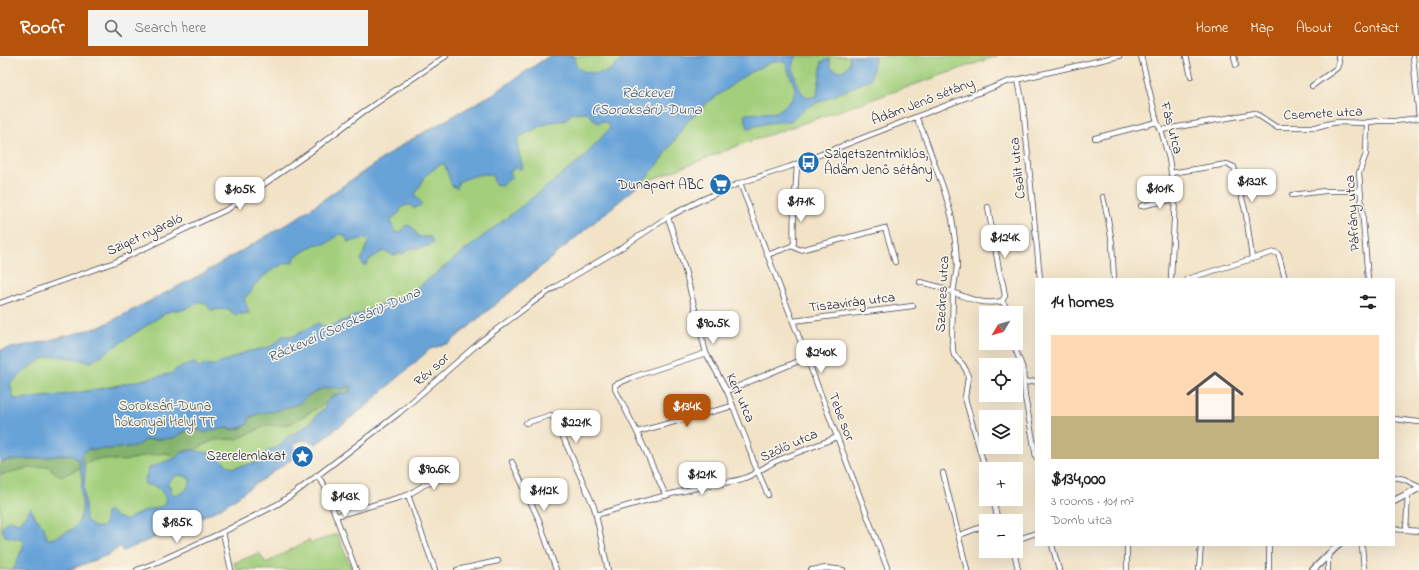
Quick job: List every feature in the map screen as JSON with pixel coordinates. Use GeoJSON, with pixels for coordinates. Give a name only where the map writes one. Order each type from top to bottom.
{"type":"FeatureCollection","features":[{"type":"Feature","properties":{"kind":"street","name":"Sziget nyaraló"},"geometry":{"type":"LineString","coordinates":[[0,303],[115,262],[228,209],[309,153],[363,112],[446,56]]}},
{"type":"Feature","properties":{"kind":"street","name":"Ádám Jenő sétány"},"geometry":{"type":"LineString","coordinates":[[740,183],[797,164],[1007,82],[1119,56]]}},
{"type":"Feature","properties":{"kind":"street","name":"Fás utca"},"geometry":{"type":"LineString","coordinates":[[1141,56],[1157,122],[1161,130],[1175,199],[1171,278]]}},
{"type":"Feature","properties":{"kind":"street"},"geometry":{"type":"LineString","coordinates":[[1186,56],[1191,76]]}},
{"type":"Feature","properties":{"kind":"street"},"geometry":{"type":"LineString","coordinates":[[1234,56],[1236,65]]}},
{"type":"Feature","properties":{"kind":"street"},"geometry":{"type":"LineString","coordinates":[[1312,86],[1338,68],[1338,56]]}},
{"type":"Feature","properties":{"kind":"street"},"geometry":{"type":"LineString","coordinates":[[1413,56],[1419,118]]}},
{"type":"Feature","properties":{"kind":"street","name":"Csalit utca"},"geometry":{"type":"LineString","coordinates":[[1018,80],[1023,105],[1040,278]]}},
{"type":"Feature","properties":{"kind":"street","name":"Csemete utca"},"geometry":{"type":"LineString","coordinates":[[1161,130],[1255,114],[1276,127],[1316,127],[1338,122],[1395,122],[1419,118]]}},
{"type":"Feature","properties":{"kind":"street","name":"Szedres utca"},"geometry":{"type":"LineString","coordinates":[[916,117],[944,190],[952,218],[957,267],[953,293],[953,350],[954,354],[967,372],[968,377],[965,398],[983,462]]}},
{"type":"Feature","properties":{"kind":"street"},"geometry":{"type":"LineString","coordinates":[[1096,138],[1157,122]]}},
{"type":"Feature","properties":{"kind":"street","name":"Páfrány utca"},"geometry":{"type":"LineString","coordinates":[[1367,123],[1366,154],[1359,173],[1368,278]]}},
{"type":"Feature","properties":{"kind":"street"},"geometry":{"type":"LineString","coordinates":[[792,246],[794,243],[793,210],[797,164]]}},
{"type":"Feature","properties":{"kind":"street"},"geometry":{"type":"LineString","coordinates":[[1171,174],[1228,164],[1234,167],[1246,214],[1252,258]]}},
{"type":"Feature","properties":{"kind":"street","name":"Rév sor"},"geometry":{"type":"LineString","coordinates":[[137,570],[223,532],[278,504],[399,414],[481,341],[536,300],[668,218],[700,200],[740,183]]}},
{"type":"Feature","properties":{"kind":"street","name":"Tebe sor"},"geometry":{"type":"LineString","coordinates":[[740,183],[888,570]]}},
{"type":"Feature","properties":{"kind":"street"},"geometry":{"type":"LineString","coordinates":[[1292,195],[1325,191],[1360,191]]}},
{"type":"Feature","properties":{"kind":"street"},"geometry":{"type":"LineString","coordinates":[[1103,197],[1112,243],[1114,278]]}},
{"type":"Feature","properties":{"kind":"street"},"geometry":{"type":"LineString","coordinates":[[1141,206],[1175,199]]}},
{"type":"Feature","properties":{"kind":"street"},"geometry":{"type":"LineString","coordinates":[[988,207],[999,270],[1003,284],[1004,296],[1002,301]]}},
{"type":"Feature","properties":{"kind":"street","name":"Kert utca"},"geometry":{"type":"LineString","coordinates":[[668,218],[685,270],[706,353],[727,391],[768,495]]}},
{"type":"Feature","properties":{"kind":"street"},"geometry":{"type":"LineString","coordinates":[[767,254],[792,246],[800,250],[885,228],[894,262]]}},
{"type":"Feature","properties":{"kind":"street"},"geometry":{"type":"LineString","coordinates":[[1201,277],[1252,258],[1274,252],[1279,256],[1285,278]]}},
{"type":"Feature","properties":{"kind":"street"},"geometry":{"type":"LineString","coordinates":[[920,282],[988,304],[1002,301]]}},
{"type":"Feature","properties":{"kind":"street"},"geometry":{"type":"LineString","coordinates":[[1002,301],[1005,306]]}},
{"type":"Feature","properties":{"kind":"street","name":"Tiszavirág utca"},"geometry":{"type":"LineString","coordinates":[[793,321],[913,306]]}},
{"type":"Feature","properties":{"kind":"street"},"geometry":{"type":"LineString","coordinates":[[1015,350],[1022,369],[1025,397],[1035,452]]}},
{"type":"Feature","properties":{"kind":"street"},"geometry":{"type":"LineString","coordinates":[[666,496],[637,432],[615,389],[615,385],[633,377],[706,353]]}},
{"type":"Feature","properties":{"kind":"street"},"geometry":{"type":"LineString","coordinates":[[727,391],[806,358]]}},
{"type":"Feature","properties":{"kind":"street"},"geometry":{"type":"LineString","coordinates":[[1024,383],[1035,382]]}},
{"type":"Feature","properties":{"kind":"street"},"geometry":{"type":"LineString","coordinates":[[637,432],[733,406]]}},
{"type":"Feature","properties":{"kind":"street"},"geometry":{"type":"LineString","coordinates":[[526,423],[551,416],[556,421],[594,507],[608,570]]}},
{"type":"Feature","properties":{"kind":"street"},"geometry":{"type":"LineString","coordinates":[[1395,419],[1419,422]]}},
{"type":"Feature","properties":{"kind":"street","name":"Szőlő utca"},"geometry":{"type":"LineString","coordinates":[[596,515],[642,501],[726,483],[758,472],[779,460],[837,438]]}},
{"type":"Feature","properties":{"kind":"street"},"geometry":{"type":"LineString","coordinates":[[512,462],[539,520],[556,570]]}},
{"type":"Feature","properties":{"kind":"street"},"geometry":{"type":"LineString","coordinates":[[943,472],[960,535],[967,570]]}},
{"type":"Feature","properties":{"kind":"street"},"geometry":{"type":"LineString","coordinates":[[318,475],[324,485],[356,570]]}},
{"type":"Feature","properties":{"kind":"street"},"geometry":{"type":"LineString","coordinates":[[336,516],[408,495],[424,486],[453,475]]}},
{"type":"Feature","properties":{"kind":"street"},"geometry":{"type":"LineString","coordinates":[[1395,477],[1404,479],[1419,487]]}},
{"type":"Feature","properties":{"kind":"street"},"geometry":{"type":"LineString","coordinates":[[1395,500],[1419,487]]}},
{"type":"Feature","properties":{"kind":"street"},"geometry":{"type":"LineString","coordinates":[[1406,530],[1408,493]]}},
{"type":"Feature","properties":{"kind":"street"},"geometry":{"type":"LineString","coordinates":[[408,495],[435,570]]}},
{"type":"Feature","properties":{"kind":"street"},"geometry":{"type":"LineString","coordinates":[[960,535],[979,528]]}},
{"type":"Feature","properties":{"kind":"street"},"geometry":{"type":"LineString","coordinates":[[1395,529],[1419,531]]}},
{"type":"Feature","properties":{"kind":"street"},"geometry":{"type":"LineString","coordinates":[[223,532],[231,570]]}},
{"type":"Feature","properties":{"kind":"street"},"geometry":{"type":"LineString","coordinates":[[1023,538],[1035,533]]}},
{"type":"Feature","properties":{"kind":"street"},"geometry":{"type":"LineString","coordinates":[[1052,546],[1059,570]]}},
{"type":"Feature","properties":{"kind":"street"},"geometry":{"type":"LineString","coordinates":[[1127,570],[1128,546]]}},
{"type":"Feature","properties":{"kind":"street"},"geometry":{"type":"LineString","coordinates":[[1199,570],[1201,546]]}},
{"type":"Feature","properties":{"kind":"street"},"geometry":{"type":"LineString","coordinates":[[1269,546],[1269,570]]}},
{"type":"Feature","properties":{"kind":"street"},"geometry":{"type":"LineString","coordinates":[[1312,570],[1337,546]]}},
{"type":"Feature","properties":{"kind":"street"},"geometry":{"type":"LineString","coordinates":[[1362,546],[1364,570]]}},
{"type":"Feature","properties":{"kind":"street"},"geometry":{"type":"LineString","coordinates":[[1328,554],[1328,570]]}},
{"type":"Feature","properties":{"kind":"street"},"geometry":{"type":"LineString","coordinates":[[1015,558],[1018,570]]}},
{"type":"Feature","properties":{"kind":"street"},"geometry":{"type":"LineString","coordinates":[[457,570],[498,562]]}},
{"type":"Feature","properties":{"kind":"street"},"geometry":{"type":"LineString","coordinates":[[811,570],[827,568],[843,570]]}},
{"type":"Feature","properties":{"kind":"green space","name":"Ráckevei (Soroksári)-Duna"},"geometry":{"type":"Polygon","coordinates":[[[549,56],[997,56],[740,145],[640,184],[449,343],[430,349],[366,406],[316,444],[305,440],[294,444],[296,456],[221,508],[177,528],[164,529],[156,537],[123,551],[120,546],[110,554],[68,570],[0,570],[0,350],[43,342],[100,327],[204,273],[294,220],[405,143],[493,94],[549,56]]]}},
{"type":"Feature","properties":{"kind":"green space"},"geometry":{"type":"Polygon","coordinates":[[[351,385],[351,390],[346,394],[334,395],[326,403],[290,424],[277,426],[268,425],[237,439],[214,440],[194,450],[185,451],[177,456],[165,453],[124,461],[103,459],[94,460],[83,466],[81,455],[89,449],[110,449],[136,446],[145,440],[173,438],[189,430],[213,430],[221,428],[235,430],[242,428],[247,424],[249,418],[257,414],[300,403],[306,397],[321,388],[351,385]]]}},
{"type":"Feature","properties":{"kind":"green space"},"geometry":{"type":"Polygon","coordinates":[[[72,454],[75,458],[79,459],[80,468],[62,476],[55,473],[49,466],[23,469],[0,475],[0,462],[72,454]]]}},
{"type":"Feature","properties":{"kind":"green space"},"geometry":{"type":"Polygon","coordinates":[[[337,534],[352,570],[236,570],[234,563],[259,553],[266,563],[309,540],[311,543],[337,534]]]}},
{"type":"Feature","properties":{"kind":"water","name":"Ráckevei (Soroksári)-Duna"},"geometry":{"type":"Polygon","coordinates":[[[549,56],[575,56],[575,62],[580,69],[590,73],[601,73],[609,71],[627,56],[798,56],[795,59],[793,66],[796,80],[802,92],[808,97],[812,97],[817,96],[822,61],[829,59],[831,67],[837,71],[845,70],[850,62],[849,56],[876,56],[870,80],[803,109],[791,121],[768,123],[748,128],[744,114],[777,112],[793,99],[795,88],[785,62],[774,61],[747,74],[706,104],[686,123],[658,165],[640,184],[449,343],[430,349],[366,406],[316,444],[305,440],[294,444],[296,456],[221,508],[177,528],[164,529],[156,537],[123,551],[120,546],[110,554],[68,570],[13,570],[23,547],[22,539],[5,536],[2,528],[8,520],[19,523],[31,508],[34,516],[44,527],[47,539],[54,538],[73,529],[78,523],[82,513],[82,480],[79,459],[75,458],[72,454],[0,462],[0,350],[43,342],[100,327],[204,273],[294,220],[405,143],[493,94],[549,56]],[[586,112],[572,113],[565,121],[548,123],[518,138],[518,149],[523,168],[519,169],[516,167],[510,172],[512,177],[501,186],[495,184],[492,175],[483,174],[459,181],[457,188],[452,186],[444,163],[426,175],[415,195],[422,204],[414,209],[411,205],[406,205],[401,208],[400,212],[391,220],[392,226],[396,233],[401,232],[406,225],[412,227],[419,237],[431,237],[433,242],[430,245],[421,248],[410,248],[405,253],[393,255],[383,251],[370,259],[366,265],[363,265],[361,260],[369,241],[366,238],[349,242],[344,235],[339,234],[326,244],[316,244],[296,256],[293,262],[281,265],[265,275],[244,298],[249,313],[234,315],[229,309],[211,310],[205,303],[199,302],[183,310],[173,310],[164,314],[91,362],[68,357],[54,356],[48,357],[36,363],[10,384],[14,399],[54,396],[114,386],[173,373],[176,369],[194,363],[199,367],[205,365],[215,365],[246,352],[270,347],[282,336],[294,336],[318,323],[326,328],[412,292],[583,158],[610,128],[609,125],[603,121],[598,123],[586,112]],[[351,386],[341,389],[337,387],[321,389],[306,397],[300,403],[280,410],[257,414],[249,418],[248,424],[240,427],[216,429],[204,433],[199,429],[189,430],[173,438],[145,440],[136,446],[110,449],[89,449],[81,455],[85,471],[84,490],[86,520],[94,527],[104,527],[106,513],[110,511],[116,517],[126,520],[146,510],[163,506],[166,500],[161,490],[154,486],[146,485],[144,482],[149,468],[177,457],[181,453],[191,450],[216,454],[227,465],[233,468],[255,463],[261,460],[264,454],[269,450],[277,448],[287,437],[299,431],[313,420],[319,412],[324,409],[326,403],[331,398],[339,393],[346,394],[351,390],[351,386]],[[177,475],[169,481],[167,485],[170,486],[172,494],[175,495],[184,492],[191,480],[185,476],[177,475]]]}},
{"type":"Feature","properties":{"kind":"place","name":"Szigetszentmiklós, Ádám Jenő sétány"},"geometry":{"type":"Point","coordinates":[808,162]}},
{"type":"Feature","properties":{"kind":"place","name":"Dunapart ABC"},"geometry":{"type":"Point","coordinates":[720,185]}},
{"type":"Feature","properties":{"kind":"place","name":"Szerelemlakat"},"geometry":{"type":"Point","coordinates":[302,456]}},
{"type":"Feature","properties":{"kind":"park label","name":"Soroksári-Duna hókonyai Helyi TT"},"geometry":{"type":"Point","coordinates":[165,414]}}]}
